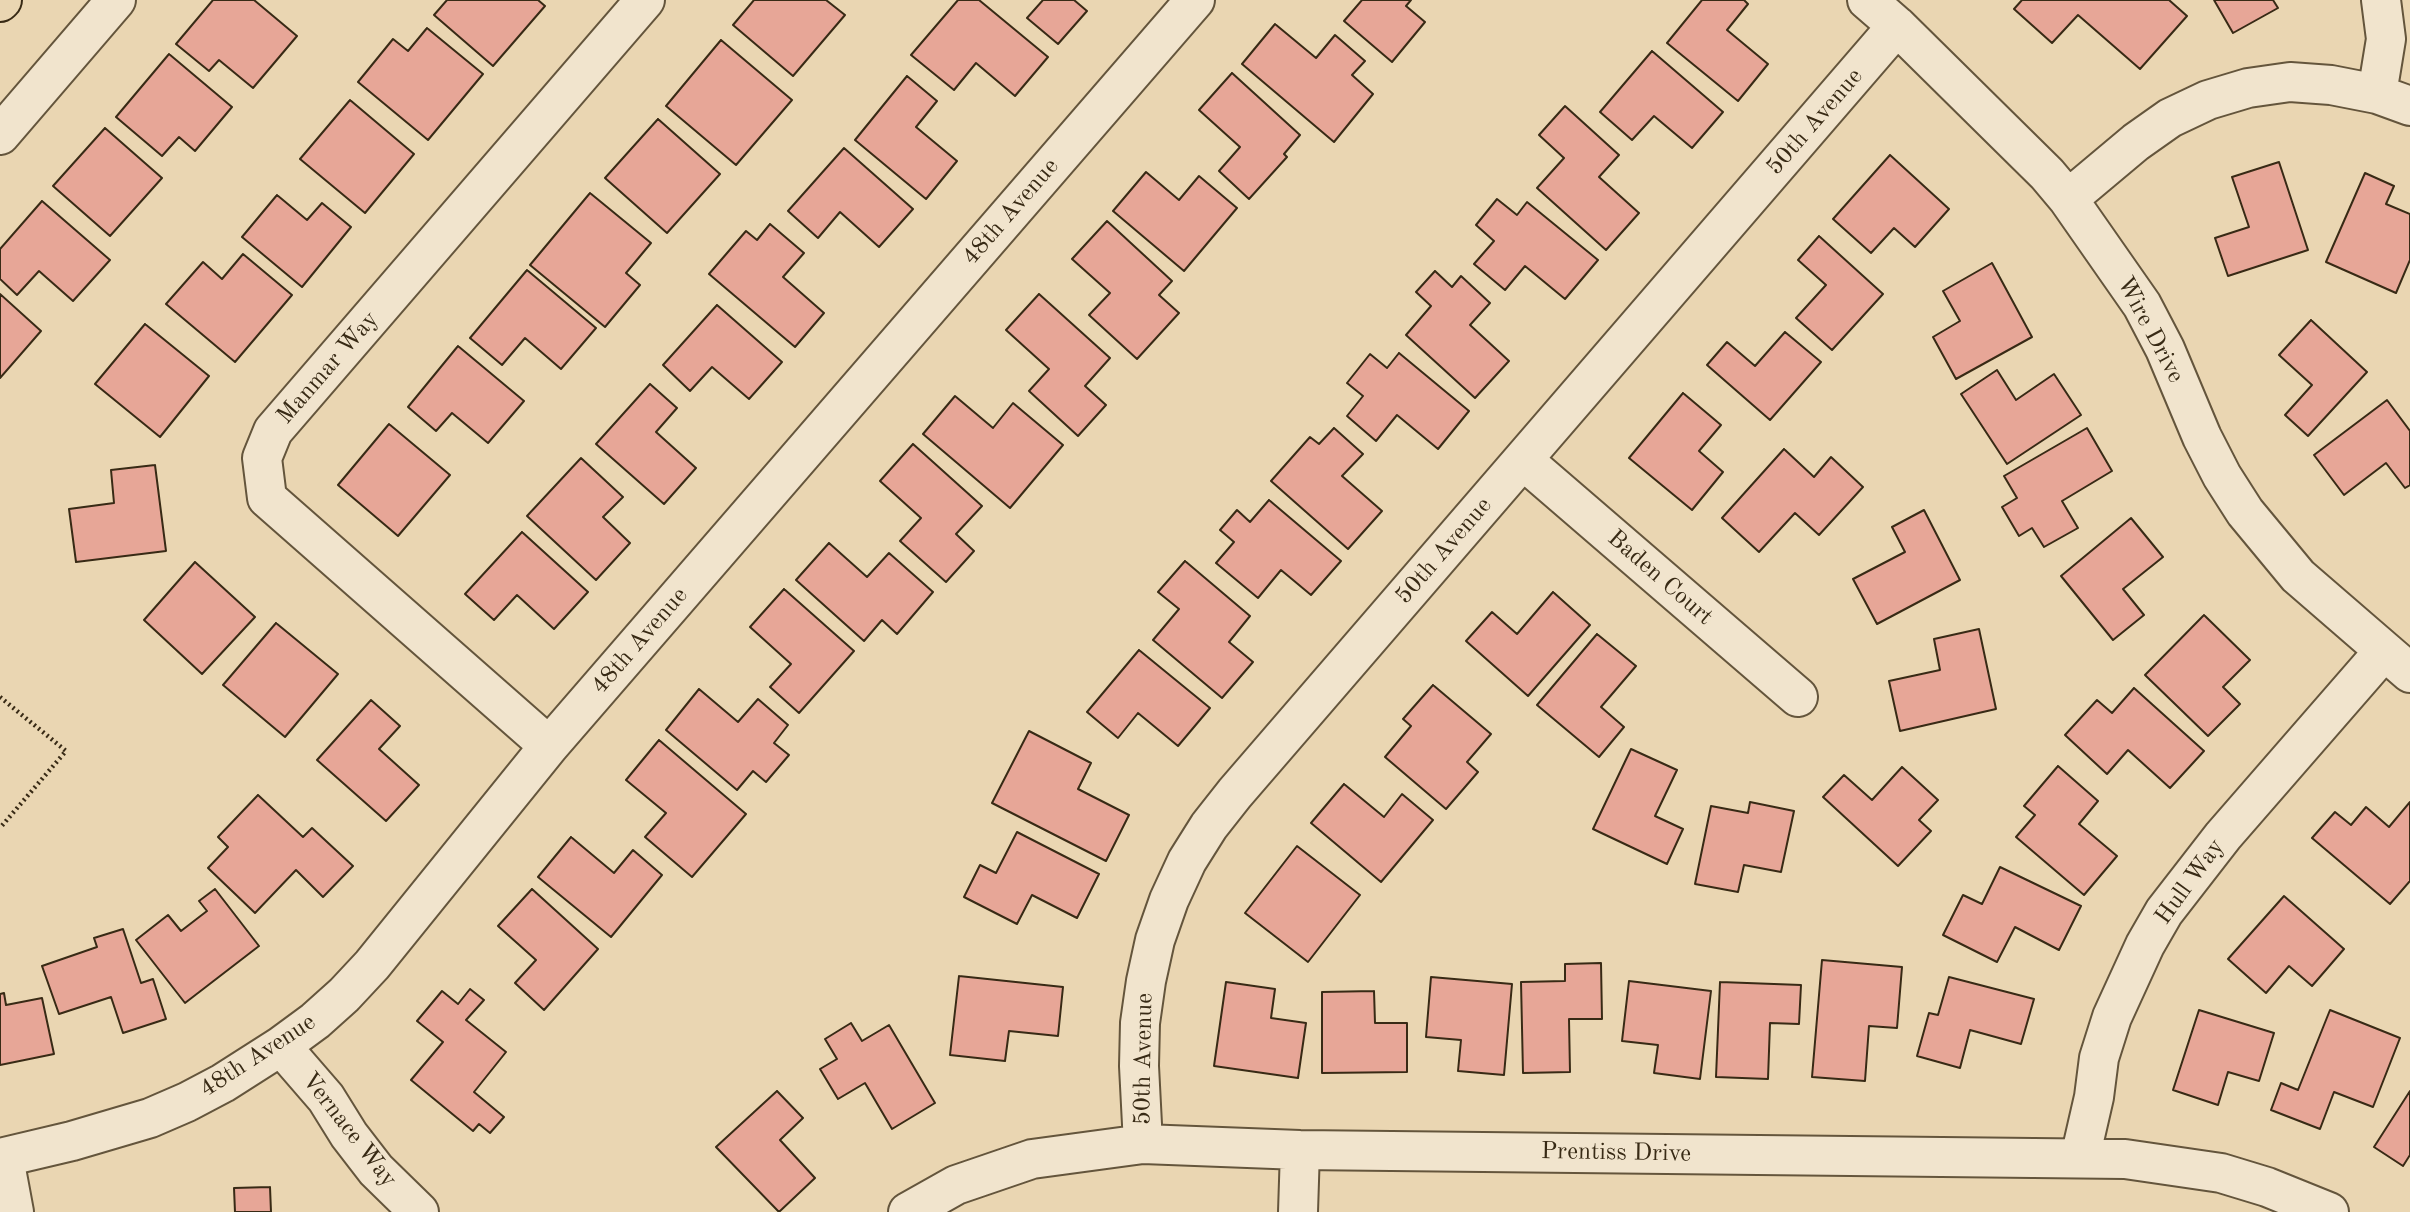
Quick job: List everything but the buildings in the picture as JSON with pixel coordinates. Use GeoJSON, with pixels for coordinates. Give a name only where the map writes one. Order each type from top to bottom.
{"type":"FeatureCollection","features":[{"type":"Feature","properties":{"kind":"street"},"geometry":{"type":"LineString","coordinates":[[0,135],[116,0]]}},
{"type":"Feature","properties":{"kind":"street","name":"Manmar Way"},"geometry":{"type":"LineString","coordinates":[[549,746],[267,498],[262,458],[273,431],[645,0]]}},
{"type":"Feature","properties":{"kind":"street","name":"48th Avenue"},"geometry":{"type":"LineString","coordinates":[[2,1158],[150,1118],[223,1083],[314,1021],[372,965],[549,746],[1195,0]]}},
{"type":"Feature","properties":{"kind":"street","name":"Wire Drive"},"geometry":{"type":"LineString","coordinates":[[1867,0],[1898,26],[2047,174],[2068,199],[2142,304],[2165,349],[2202,437],[2245,512],[2298,576],[2397,662]]}},
{"type":"Feature","properties":{"kind":"street"},"geometry":{"type":"LineString","coordinates":[[2068,199],[2136,142],[2170,118],[2208,100],[2248,88],[2290,82],[2331,85],[2393,100],[2381,0]]}},
{"type":"Feature","properties":{"kind":"street","name":"50th Avenue"},"geometry":{"type":"LineString","coordinates":[[1143,1144],[1139,1055],[1146,981],[1155,940],[1169,900],[1187,862],[1209,826],[1898,26]]}},
{"type":"Feature","properties":{"kind":"street","name":"Baden Court"},"geometry":{"type":"LineString","coordinates":[[1522,460],[1798,697]]}},
{"type":"Feature","properties":{"kind":"street","name":"Hull Way"},"geometry":{"type":"LineString","coordinates":[[2080,1158],[2094,1097],[2099,1058],[2112,1017],[2145,945],[2164,912],[2223,836],[2397,662]]}},
{"type":"Feature","properties":{"kind":"street","name":"Vernace Way"},"geometry":{"type":"LineString","coordinates":[[281,1046],[326,1098],[349,1135],[376,1170],[419,1212]]}},
{"type":"Feature","properties":{"kind":"street","name":"Prentiss Drive"},"geometry":{"type":"LineString","coordinates":[[908,1212],[956,1185],[1032,1159],[1143,1144],[1300,1150],[2080,1158],[2173,1164],[2221,1173],[2267,1187],[2329,1212]]}},
{"type":"Feature","properties":{"kind":"street"},"geometry":{"type":"LineString","coordinates":[[1298,1212],[1300,1150]]}},
{"type":"Feature","properties":{"kind":"street"},"geometry":{"type":"LineString","coordinates":[[2,1158],[14,1212]]}},
{"type":"Feature","properties":{"kind":"path"},"geometry":{"type":"LineString","coordinates":[[0,697],[66,751],[0,828]]}}]}
